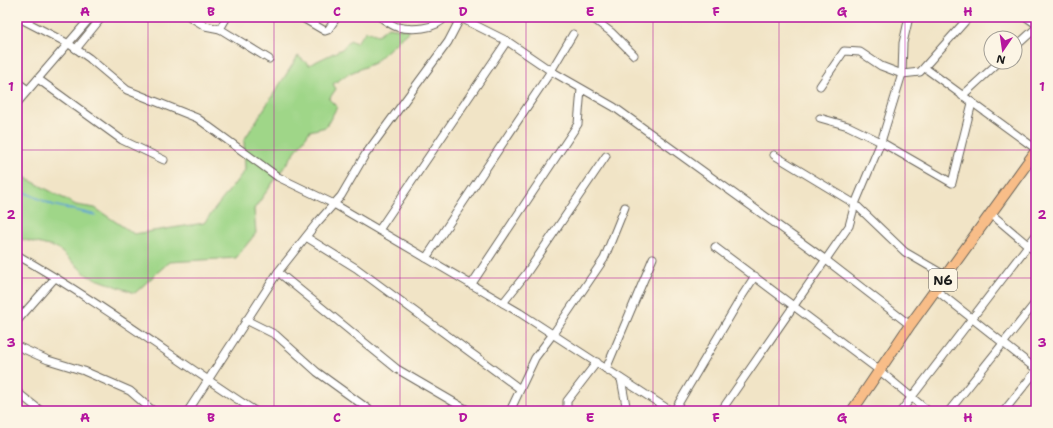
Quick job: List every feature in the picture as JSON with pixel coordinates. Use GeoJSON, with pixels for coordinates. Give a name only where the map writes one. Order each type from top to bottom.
{"type":"FeatureCollection","features":[{"type":"Feature","properties":{"kind":"highway","name":"N6"},"geometry":{"type":"LineString","coordinates":[[852,411],[910,325],[1036,150]]}},
{"type":"Feature","properties":{"kind":"street"},"geometry":{"type":"LineString","coordinates":[[17,17],[69,44],[127,90],[197,118],[278,177],[334,204],[379,230],[553,334],[673,411],[755,276]]}},
{"type":"Feature","properties":{"kind":"street"},"geometry":{"type":"LineString","coordinates":[[17,103],[91,17]]}},
{"type":"Feature","properties":{"kind":"street"},"geometry":{"type":"LineString","coordinates":[[76,49],[102,17]]}},
{"type":"Feature","properties":{"kind":"street"},"geometry":{"type":"LineString","coordinates":[[190,17],[205,26],[220,29],[269,59]]}},
{"type":"Feature","properties":{"kind":"street"},"geometry":{"type":"LineString","coordinates":[[220,29],[227,17]]}},
{"type":"Feature","properties":{"kind":"street"},"geometry":{"type":"LineString","coordinates":[[301,17],[325,31],[328,30],[337,17]]}},
{"type":"Feature","properties":{"kind":"street"},"geometry":{"type":"LineString","coordinates":[[380,17],[395,26],[415,29],[433,26],[445,17]]}},
{"type":"Feature","properties":{"kind":"street"},"geometry":{"type":"LineString","coordinates":[[188,411],[278,272],[341,196],[365,155],[448,42],[460,17],[507,41],[551,71],[614,107],[826,260],[910,325]]}},
{"type":"Feature","properties":{"kind":"street"},"geometry":{"type":"LineString","coordinates":[[591,17],[611,32],[634,55]]}},
{"type":"Feature","properties":{"kind":"street"},"geometry":{"type":"LineString","coordinates":[[721,411],[850,226],[855,204],[881,142],[902,74],[903,43],[909,17]]}},
{"type":"Feature","properties":{"kind":"street"},"geometry":{"type":"LineString","coordinates":[[820,86],[844,51],[860,52],[881,66],[902,74],[914,74],[925,68],[969,17]]}},
{"type":"Feature","properties":{"kind":"street"},"geometry":{"type":"LineString","coordinates":[[1026,17],[1036,24]]}},
{"type":"Feature","properties":{"kind":"street"},"geometry":{"type":"LineString","coordinates":[[1023,40],[1036,28]]}},
{"type":"Feature","properties":{"kind":"street"},"geometry":{"type":"LineString","coordinates":[[426,258],[551,71],[573,34]]}},
{"type":"Feature","properties":{"kind":"street"},"geometry":{"type":"LineString","coordinates":[[379,230],[507,41]]}},
{"type":"Feature","properties":{"kind":"street"},"geometry":{"type":"LineString","coordinates":[[925,68],[1036,150]]}},
{"type":"Feature","properties":{"kind":"street"},"geometry":{"type":"LineString","coordinates":[[962,96],[990,70]]}},
{"type":"Feature","properties":{"kind":"street"},"geometry":{"type":"LineString","coordinates":[[38,79],[122,140],[164,160]]}},
{"type":"Feature","properties":{"kind":"street"},"geometry":{"type":"LineString","coordinates":[[17,82],[28,90]]}},
{"type":"Feature","properties":{"kind":"street"},"geometry":{"type":"LineString","coordinates":[[471,285],[578,124],[581,89]]}},
{"type":"Feature","properties":{"kind":"street"},"geometry":{"type":"LineString","coordinates":[[820,118],[848,126],[881,142],[952,183],[972,103]]}},
{"type":"Feature","properties":{"kind":"street"},"geometry":{"type":"LineString","coordinates":[[502,303],[526,274],[606,156]]}},
{"type":"Feature","properties":{"kind":"street"},"geometry":{"type":"LineString","coordinates":[[774,156],[855,204],[905,252],[946,276]]}},
{"type":"Feature","properties":{"kind":"street"},"geometry":{"type":"LineString","coordinates":[[510,411],[535,358],[604,258],[626,207]]}},
{"type":"Feature","properties":{"kind":"street"},"geometry":{"type":"LineString","coordinates":[[990,213],[1036,252]]}},
{"type":"Feature","properties":{"kind":"street"},"geometry":{"type":"LineString","coordinates":[[901,411],[1036,235]]}},
{"type":"Feature","properties":{"kind":"street"},"geometry":{"type":"LineString","coordinates":[[306,237],[356,268],[520,389]]}},
{"type":"Feature","properties":{"kind":"street"},"geometry":{"type":"LineString","coordinates":[[715,247],[880,371],[928,411]]}},
{"type":"Feature","properties":{"kind":"street"},"geometry":{"type":"LineString","coordinates":[[17,255],[117,316],[207,380],[255,411]]}},
{"type":"Feature","properties":{"kind":"street"},"geometry":{"type":"LineString","coordinates":[[606,369],[653,258]]}},
{"type":"Feature","properties":{"kind":"street"},"geometry":{"type":"LineString","coordinates":[[278,272],[397,370],[469,411]]}},
{"type":"Feature","properties":{"kind":"street"},"geometry":{"type":"LineString","coordinates":[[17,321],[55,278]]}},
{"type":"Feature","properties":{"kind":"street"},"geometry":{"type":"LineString","coordinates":[[936,290],[1036,370],[1004,411]]}},
{"type":"Feature","properties":{"kind":"street"},"geometry":{"type":"LineString","coordinates":[[949,411],[1036,302]]}},
{"type":"Feature","properties":{"kind":"street"},"geometry":{"type":"LineString","coordinates":[[246,320],[276,335],[317,372],[371,411]]}},
{"type":"Feature","properties":{"kind":"street"},"geometry":{"type":"LineString","coordinates":[[17,346],[48,360],[84,371],[130,391],[153,411]]}},
{"type":"Feature","properties":{"kind":"street"},"geometry":{"type":"LineString","coordinates":[[567,411],[567,401],[597,362]]}},
{"type":"Feature","properties":{"kind":"street"},"geometry":{"type":"LineString","coordinates":[[622,379],[627,411]]}},
{"type":"Feature","properties":{"kind":"street"},"geometry":{"type":"LineString","coordinates":[[17,392],[41,411]]}},
{"type":"Feature","properties":{"kind":"green space"},"geometry":{"type":"Polygon","coordinates":[[[388,27],[410,30],[374,63],[348,74],[333,84],[336,89],[329,99],[337,107],[326,127],[310,131],[254,209],[256,233],[236,258],[169,262],[135,293],[88,276],[57,248],[17,238],[17,176],[24,177],[76,205],[95,208],[134,234],[204,223],[245,170],[244,140],[298,56],[309,65],[342,49],[350,40],[356,43],[366,31],[378,35],[388,27]]]}},
{"type":"Feature","properties":{"kind":"waterway"},"geometry":{"type":"LineString","coordinates":[[17,189],[53,205],[95,215]]}}]}
